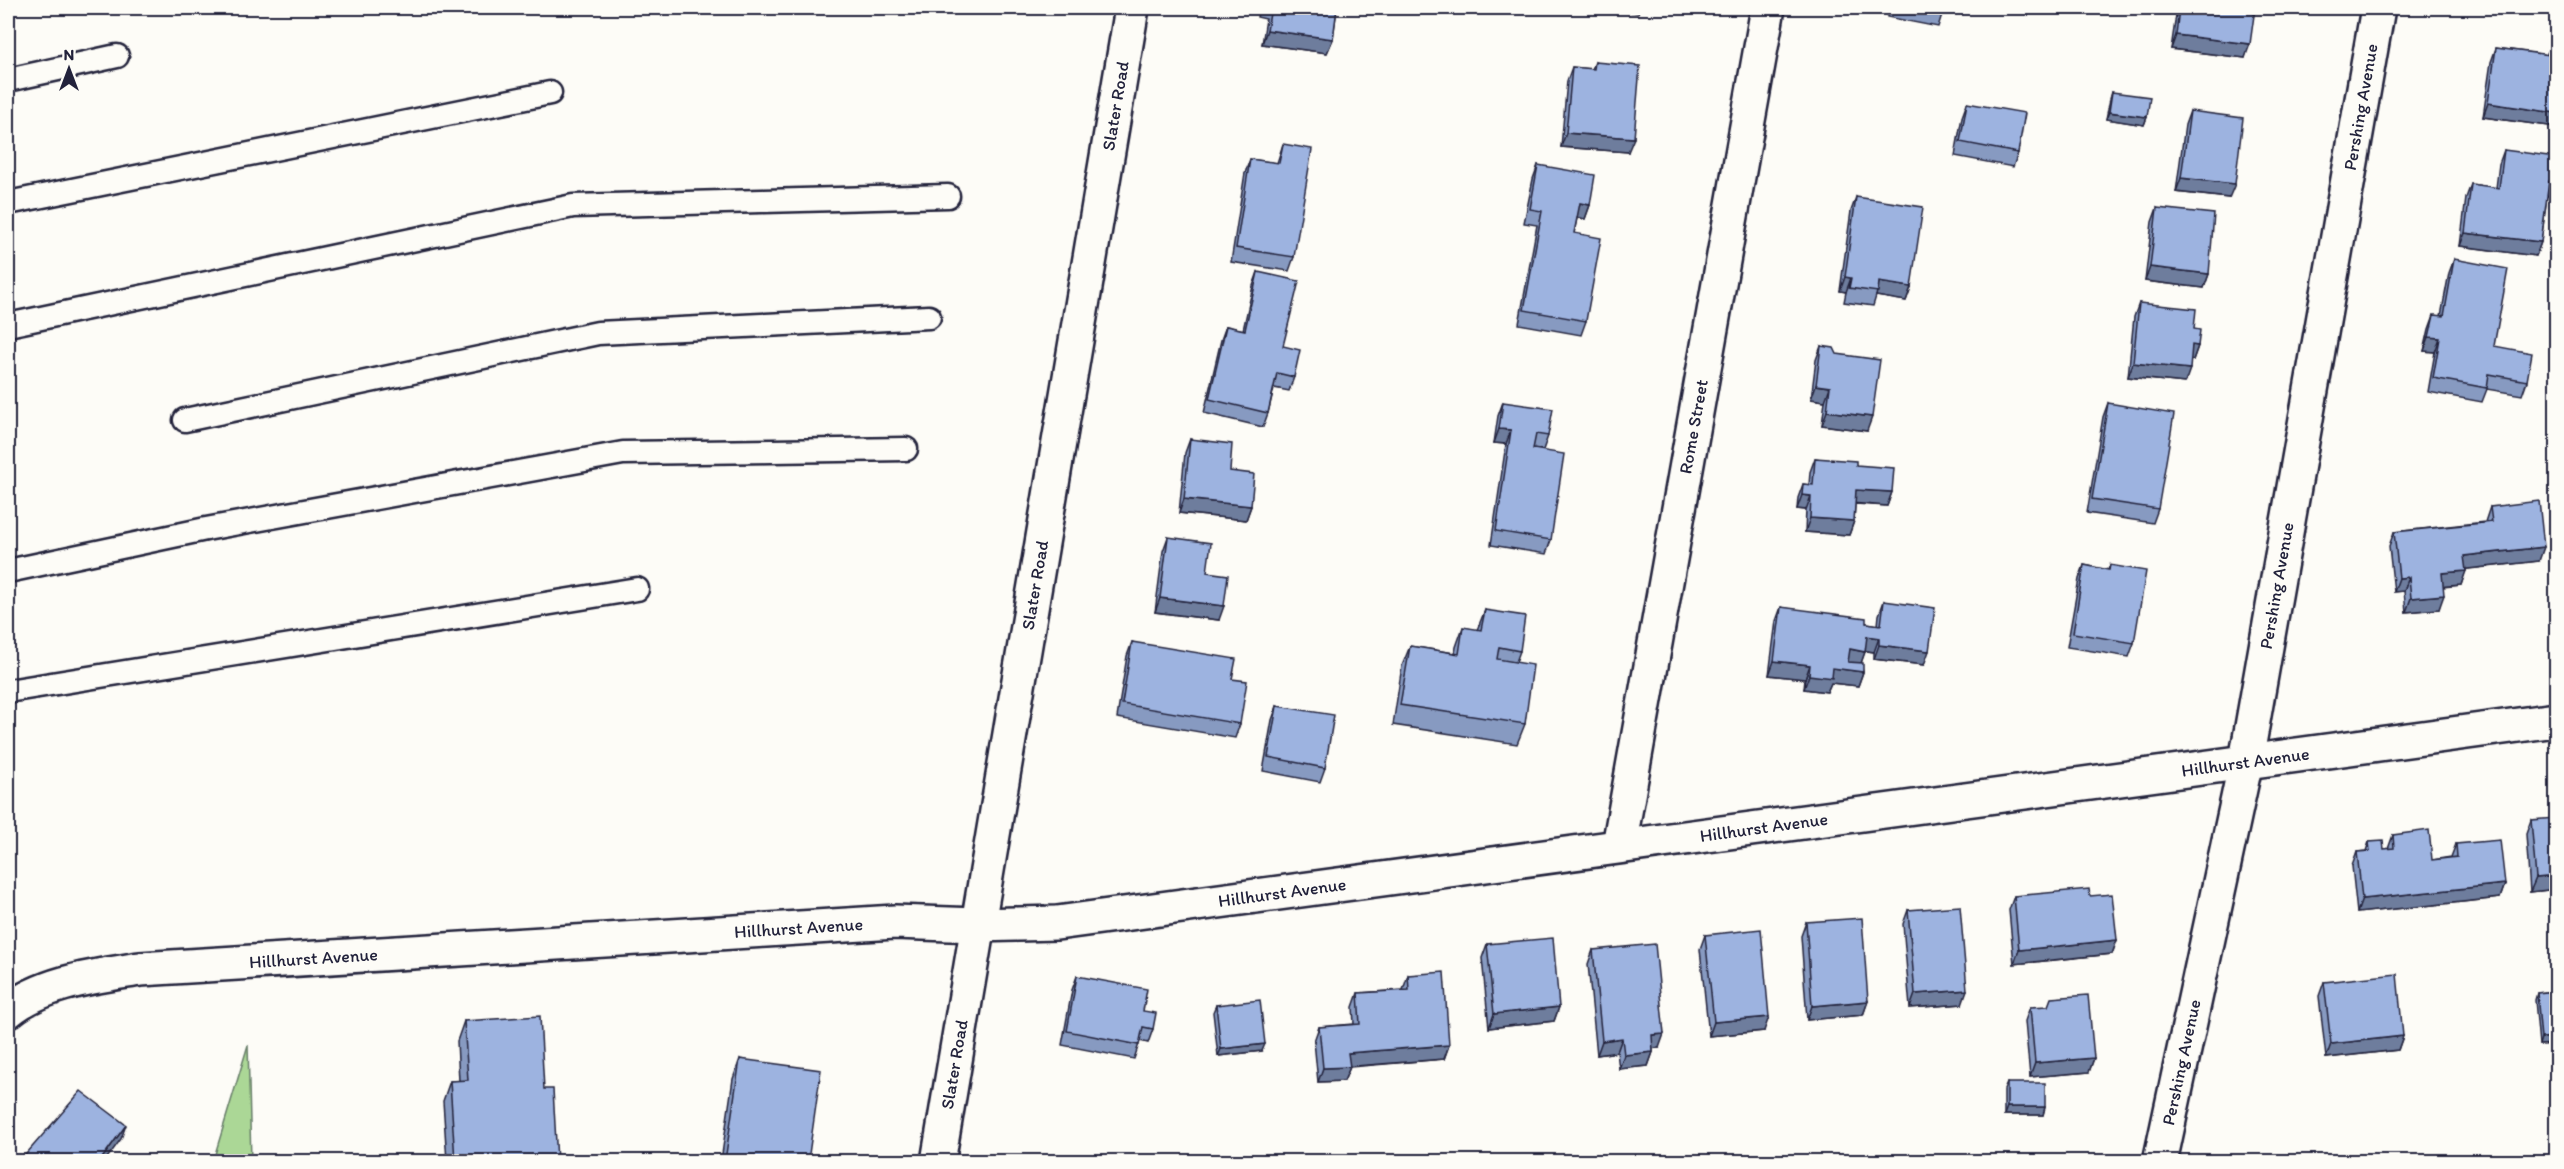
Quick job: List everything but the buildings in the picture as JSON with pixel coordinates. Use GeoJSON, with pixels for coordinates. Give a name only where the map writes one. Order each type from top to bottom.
{"type":"FeatureCollection","features":[{"type":"Feature","properties":{"kind":"street","name":"Slater Road"},"geometry":{"type":"LineString","coordinates":[[938,1161],[1132,8]]}},
{"type":"Feature","properties":{"kind":"street","name":"Rome Street"},"geometry":{"type":"LineString","coordinates":[[1619,846],[1768,8]]}},
{"type":"Feature","properties":{"kind":"street","name":"Pershing Avenue"},"geometry":{"type":"LineString","coordinates":[[2160,1161],[2246,761],[2378,8]]}},
{"type":"Feature","properties":{"kind":"street","name":"Hillhurst Avenue"},"geometry":{"type":"LineString","coordinates":[[8,1011],[17,1004],[76,979],[140,969],[895,922],[977,925],[1057,923],[2556,720]]}},
{"type":"Feature","properties":{"kind":"lane"},"geometry":{"type":"LineString","coordinates":[[8,80],[117,56]]}},
{"type":"Feature","properties":{"kind":"lane"},"geometry":{"type":"LineString","coordinates":[[8,203],[550,93]]}},
{"type":"Feature","properties":{"kind":"lane"},"geometry":{"type":"LineString","coordinates":[[8,325],[573,206],[948,196]]}},
{"type":"Feature","properties":{"kind":"lane"},"geometry":{"type":"LineString","coordinates":[[185,420],[598,333],[928,317]]}},
{"type":"Feature","properties":{"kind":"lane"},"geometry":{"type":"LineString","coordinates":[[8,571],[206,529],[622,453],[906,449]]}},
{"type":"Feature","properties":{"kind":"lane"},"geometry":{"type":"LineString","coordinates":[[8,692],[637,589]]}},
{"type":"Feature","properties":{"kind":"green space"},"geometry":{"type":"Polygon","coordinates":[[[248,1045],[251,1161],[213,1161],[248,1045]]]}}]}
